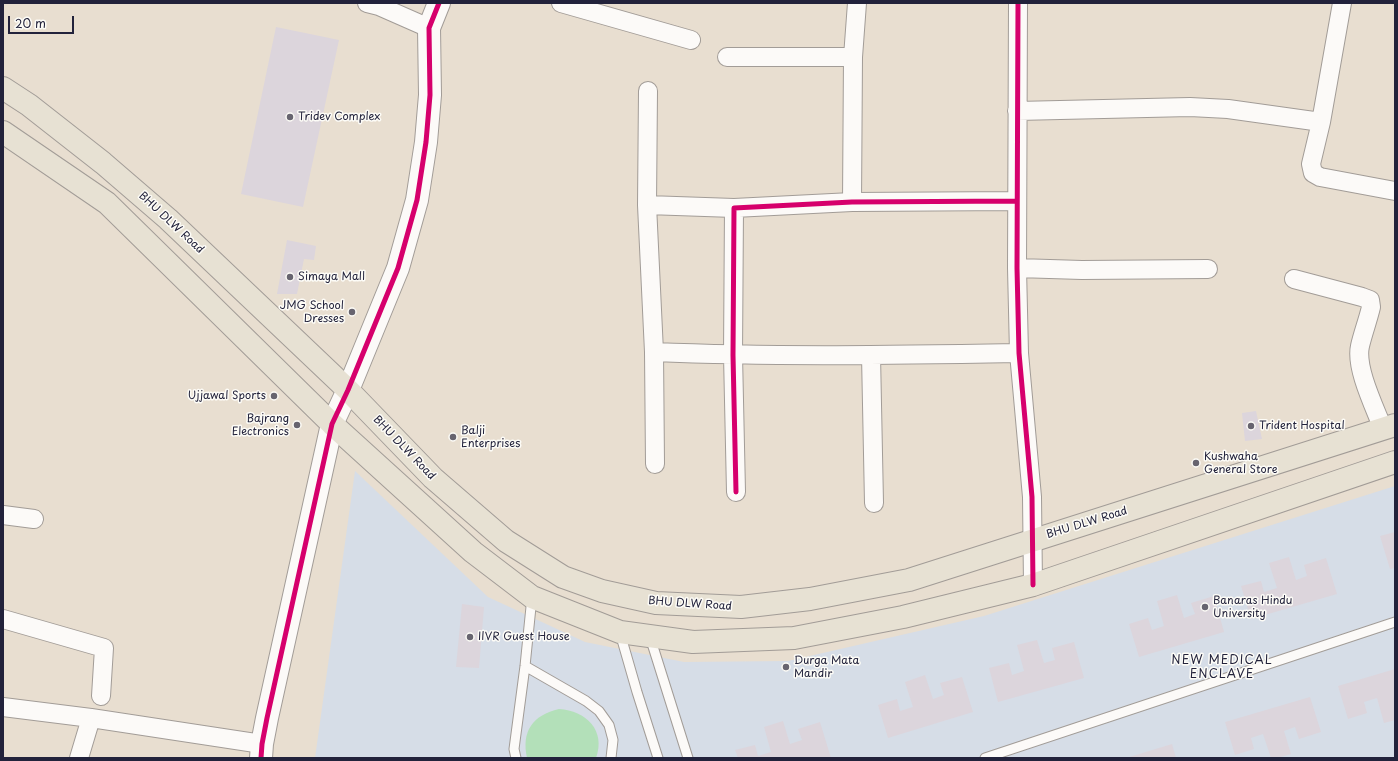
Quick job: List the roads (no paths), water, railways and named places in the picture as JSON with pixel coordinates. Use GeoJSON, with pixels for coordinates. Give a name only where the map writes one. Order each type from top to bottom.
{"type":"FeatureCollection","features":[{"type":"Feature","properties":{"kind":"main road","name":"BHU DLW Road"},"geometry":{"type":"LineString","coordinates":[[3,88],[30,105],[103,163],[156,209],[348,390],[433,478],[506,541],[563,577],[602,591],[656,603],[741,607],[810,599],[909,580],[1389,427]]}},
{"type":"Feature","properties":{"kind":"main road"},"geometry":{"type":"LineString","coordinates":[[3,132],[107,204],[332,424],[474,552],[532,597],[620,632],[692,642],[794,638],[903,617],[1033,585],[1395,462]]}},
{"type":"Feature","properties":{"kind":"street"},"geometry":{"type":"LineString","coordinates":[[367,3],[379,6],[429,28]]}},
{"type":"Feature","properties":{"kind":"street"},"geometry":{"type":"LineString","coordinates":[[3,707],[91,718],[262,751],[332,424],[348,390],[398,268],[417,200],[426,142],[430,95],[429,28],[439,3]]}},
{"type":"Feature","properties":{"kind":"street"},"geometry":{"type":"LineString","coordinates":[[561,3],[691,40]]}},
{"type":"Feature","properties":{"kind":"street"},"geometry":{"type":"LineString","coordinates":[[852,202],[853,57],[857,3]]}},
{"type":"Feature","properties":{"kind":"street"},"geometry":{"type":"LineString","coordinates":[[1018,3],[1017,268],[1019,353],[1032,497],[1033,585]]}},
{"type":"Feature","properties":{"kind":"street"},"geometry":{"type":"LineString","coordinates":[[1342,3],[1321,122],[1311,164],[1313,173],[1320,177],[1395,191]]}},
{"type":"Feature","properties":{"kind":"street"},"geometry":{"type":"LineString","coordinates":[[727,57],[853,57]]}},
{"type":"Feature","properties":{"kind":"street"},"geometry":{"type":"LineString","coordinates":[[648,91],[647,205],[654,352],[655,464]]}},
{"type":"Feature","properties":{"kind":"street"},"geometry":{"type":"LineString","coordinates":[[1017,110],[1228,109],[1321,122]]}},
{"type":"Feature","properties":{"kind":"street"},"geometry":{"type":"LineString","coordinates":[[647,205],[734,208],[852,202],[1017,201]]}},
{"type":"Feature","properties":{"kind":"street"},"geometry":{"type":"LineString","coordinates":[[734,208],[733,355],[736,492]]}},
{"type":"Feature","properties":{"kind":"street"},"geometry":{"type":"LineString","coordinates":[[1017,268],[1082,270],[1208,269]]}},
{"type":"Feature","properties":{"kind":"street"},"geometry":{"type":"LineString","coordinates":[[1294,279],[1362,296],[1370,300],[1371,307],[1360,346],[1359,358],[1361,371],[1389,427]]}},
{"type":"Feature","properties":{"kind":"street"},"geometry":{"type":"LineString","coordinates":[[654,352],[733,355],[1019,353]]}},
{"type":"Feature","properties":{"kind":"street"},"geometry":{"type":"LineString","coordinates":[[871,355],[874,503]]}},
{"type":"Feature","properties":{"kind":"street"},"geometry":{"type":"LineString","coordinates":[[3,515],[34,519]]}},
{"type":"Feature","properties":{"kind":"street"},"geometry":{"type":"LineString","coordinates":[[3,619],[104,648],[101,696]]}},
{"type":"Feature","properties":{"kind":"street"},"geometry":{"type":"LineString","coordinates":[[78,758],[91,718]]}},
{"type":"Feature","properties":{"kind":"lane"},"geometry":{"type":"LineString","coordinates":[[516,758],[514,749],[532,597]]}},
{"type":"Feature","properties":{"kind":"lane"},"geometry":{"type":"LineString","coordinates":[[985,758],[1395,622]]}},
{"type":"Feature","properties":{"kind":"lane"},"geometry":{"type":"LineString","coordinates":[[620,632],[658,758]]}},
{"type":"Feature","properties":{"kind":"lane"},"geometry":{"type":"LineString","coordinates":[[650,636],[688,758]]}},
{"type":"Feature","properties":{"kind":"lane"},"geometry":{"type":"LineString","coordinates":[[525,666],[586,701],[600,711],[609,725],[613,740],[611,758]]}},
{"type":"Feature","properties":{"kind":"place","name":"Tridev Complex"},"geometry":{"type":"Point","coordinates":[290,117]}},
{"type":"Feature","properties":{"kind":"place","name":"Simaya Mall"},"geometry":{"type":"Point","coordinates":[290,277]}},
{"type":"Feature","properties":{"kind":"place","name":"JMG School Dresses"},"geometry":{"type":"Point","coordinates":[352,312]}},
{"type":"Feature","properties":{"kind":"place","name":"Ujjawal Sports"},"geometry":{"type":"Point","coordinates":[274,396]}},
{"type":"Feature","properties":{"kind":"place","name":"Bajrang Electronics"},"geometry":{"type":"Point","coordinates":[297,425]}},
{"type":"Feature","properties":{"kind":"place","name":"Trident Hospital"},"geometry":{"type":"Point","coordinates":[1251,426]}},
{"type":"Feature","properties":{"kind":"place","name":"Balji Enterprises"},"geometry":{"type":"Point","coordinates":[453,437]}},
{"type":"Feature","properties":{"kind":"place","name":"Kushwaha General Store"},"geometry":{"type":"Point","coordinates":[1196,463]}},
{"type":"Feature","properties":{"kind":"place","name":"Banaras Hindu University"},"geometry":{"type":"Point","coordinates":[1205,607]}},
{"type":"Feature","properties":{"kind":"place","name":"IIVR Guest House"},"geometry":{"type":"Point","coordinates":[470,637]}},
{"type":"Feature","properties":{"kind":"place","name":"Durga Mata Mandir"},"geometry":{"type":"Point","coordinates":[786,667]}},
{"type":"Feature","properties":{"kind":"district","name":"NEW MEDICAL ENCLAVE"},"geometry":{"type":"Point","coordinates":[1222,668]}}]}
